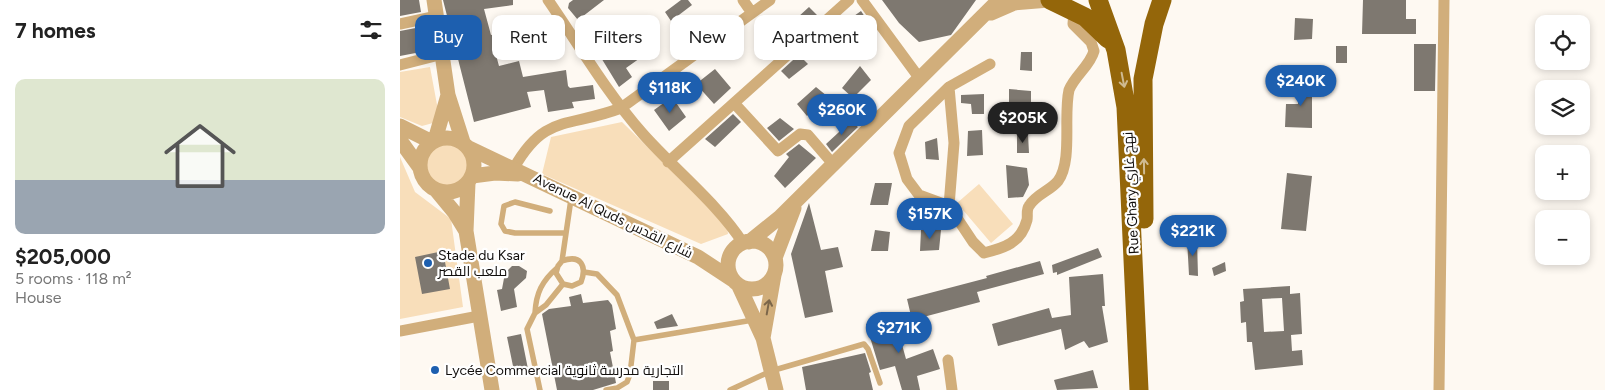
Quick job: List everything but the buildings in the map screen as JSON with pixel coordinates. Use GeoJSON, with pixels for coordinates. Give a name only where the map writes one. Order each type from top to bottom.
{"type":"FeatureCollection","features":[{"type":"Feature","properties":{"kind":"highway"},"geometry":{"type":"LineString","coordinates":[[1049,0],[1074,11],[1099,28],[1116,50]]}},
{"type":"Feature","properties":{"kind":"highway","name":"Rue Ghary نهج غاري"},"geometry":{"type":"LineString","coordinates":[[1098,0],[1116,50],[1126,107],[1142,317],[1152,390]]}},
{"type":"Feature","properties":{"kind":"highway","name":"Rue Ghary نهج غاري"},"geometry":{"type":"LineString","coordinates":[[1139,390],[1142,317],[1143,79],[1154,24],[1162,0]]}},
{"type":"Feature","properties":{"kind":"street"},"geometry":{"type":"LineString","coordinates":[[434,0],[437,15]]}},
{"type":"Feature","properties":{"kind":"street"},"geometry":{"type":"LineString","coordinates":[[548,0],[621,108],[668,162],[734,229],[743,244]]}},
{"type":"Feature","properties":{"kind":"street"},"geometry":{"type":"LineString","coordinates":[[743,0],[752,13]]}},
{"type":"Feature","properties":{"kind":"street"},"geometry":{"type":"LineString","coordinates":[[520,172],[529,144],[551,127],[599,116],[621,108],[770,0]]}},
{"type":"Feature","properties":{"kind":"street"},"geometry":{"type":"LineString","coordinates":[[668,162],[849,0]]}},
{"type":"Feature","properties":{"kind":"street"},"geometry":{"type":"LineString","coordinates":[[862,0],[920,80]]}},
{"type":"Feature","properties":{"kind":"street"},"geometry":{"type":"LineString","coordinates":[[776,390],[763,338],[756,320],[728,272],[728,262],[743,244],[768,229],[920,80],[998,0]]}},
{"type":"Feature","properties":{"kind":"street"},"geometry":{"type":"LineString","coordinates":[[977,21],[1014,3],[1049,0]]}},
{"type":"Feature","properties":{"kind":"street"},"geometry":{"type":"LineString","coordinates":[[1439,390],[1444,0]]}},
{"type":"Feature","properties":{"kind":"street"},"geometry":{"type":"LineString","coordinates":[[990,64],[949,87],[909,126],[899,153],[908,178],[919,195],[948,206],[973,242],[984,253],[1007,247],[1019,237],[1026,221],[1028,207],[1037,196],[1058,181],[1065,164],[1069,90],[1074,80],[1088,64],[1094,50],[1091,42],[1073,24],[1074,11]]}},
{"type":"Feature","properties":{"kind":"street"},"geometry":{"type":"LineString","coordinates":[[400,24],[415,21]]}},
{"type":"Feature","properties":{"kind":"street"},"geometry":{"type":"LineString","coordinates":[[400,65],[420,60]]}},
{"type":"Feature","properties":{"kind":"street"},"geometry":{"type":"LineString","coordinates":[[444,60],[448,95],[466,145],[475,162],[470,180],[466,231],[492,390]]}},
{"type":"Feature","properties":{"kind":"street"},"geometry":{"type":"LineString","coordinates":[[948,206],[954,143],[949,87]]}},
{"type":"Feature","properties":{"kind":"street"},"geometry":{"type":"LineString","coordinates":[[420,168],[422,154],[434,141],[448,95]]}},
{"type":"Feature","properties":{"kind":"street"},"geometry":{"type":"LineString","coordinates":[[734,104],[778,151],[800,134],[808,135],[833,164]]}},
{"type":"Feature","properties":{"kind":"street"},"geometry":{"type":"LineString","coordinates":[[400,126],[434,141],[450,137],[466,145]]}},
{"type":"Feature","properties":{"kind":"street"},"geometry":{"type":"LineString","coordinates":[[400,140],[420,168],[425,182],[436,190],[455,213],[466,231]]}},
{"type":"Feature","properties":{"kind":"street","name":"Avenue Al Quds شارع القدس"},"geometry":{"type":"LineString","coordinates":[[466,145],[698,257],[736,283]]}},
{"type":"Feature","properties":{"kind":"street","name":"Avenue Al Quds شارع القدس"},"geometry":{"type":"LineString","coordinates":[[470,180],[495,173],[520,172]]}},
{"type":"Feature","properties":{"kind":"street"},"geometry":{"type":"LineString","coordinates":[[436,190],[453,192],[470,180]]}},
{"type":"Feature","properties":{"kind":"street"},"geometry":{"type":"LineString","coordinates":[[763,338],[774,275],[775,258],[787,223],[799,198]]}},
{"type":"Feature","properties":{"kind":"street"},"geometry":{"type":"LineString","coordinates":[[743,244],[765,245],[775,258]]}},
{"type":"Feature","properties":{"kind":"street","name":"Avenue Al Quds شارع القدس"},"geometry":{"type":"LineString","coordinates":[[698,257],[743,244]]}},
{"type":"Feature","properties":{"kind":"street"},"geometry":{"type":"LineString","coordinates":[[736,283],[746,289],[762,287],[774,275]]}},
{"type":"Feature","properties":{"kind":"street"},"geometry":{"type":"LineString","coordinates":[[400,331],[480,316]]}},
{"type":"Feature","properties":{"kind":"street"},"geometry":{"type":"LineString","coordinates":[[948,360],[952,390]]}},
{"type":"Feature","properties":{"kind":"lane"},"geometry":{"type":"LineString","coordinates":[[540,390],[527,329],[535,313],[539,290],[545,278],[557,268],[562,260],[572,197]]}},
{"type":"Feature","properties":{"kind":"lane"},"geometry":{"type":"LineString","coordinates":[[550,211],[515,202],[504,206],[501,224],[505,231],[515,234],[566,233]]}},
{"type":"Feature","properties":{"kind":"lane"},"geometry":{"type":"LineString","coordinates":[[557,268],[558,279],[563,284],[572,286],[581,282],[584,272],[583,266],[578,260],[570,258],[562,260]]}},
{"type":"Feature","properties":{"kind":"lane"},"geometry":{"type":"LineString","coordinates":[[584,272],[597,274],[617,295],[634,340],[630,374],[627,382],[617,388],[606,390]]}},
{"type":"Feature","properties":{"kind":"lane"},"geometry":{"type":"LineString","coordinates":[[535,313],[546,305],[563,284]]}},
{"type":"Feature","properties":{"kind":"lane"},"geometry":{"type":"LineString","coordinates":[[634,340],[756,320]]}},
{"type":"Feature","properties":{"kind":"lane"},"geometry":{"type":"LineString","coordinates":[[730,390],[771,371],[864,344],[880,383]]}},
{"type":"Feature","properties":{"kind":"shaded area"},"geometry":{"type":"Polygon","coordinates":[[[430,67],[438,110],[433,123],[422,126],[400,117],[400,72],[430,67]]]}},
{"type":"Feature","properties":{"kind":"shaded area"},"geometry":{"type":"Polygon","coordinates":[[[622,122],[727,225],[728,234],[701,244],[542,174],[551,137],[622,122]]]}},
{"type":"Feature","properties":{"kind":"shaded area"},"geometry":{"type":"Polygon","coordinates":[[[442,143],[450,143],[462,149],[468,165],[462,181],[450,187],[442,187],[430,181],[424,169],[424,161],[430,149],[442,143]]]}},
{"type":"Feature","properties":{"kind":"shaded area","name":"Stade du Ksar ملعب القصر"},"geometry":{"type":"Polygon","coordinates":[[[400,157],[415,192],[451,219],[463,307],[400,319],[400,157]]]}},
{"type":"Feature","properties":{"kind":"shaded area"},"geometry":{"type":"Polygon","coordinates":[[[979,184],[1013,224],[991,243],[957,203],[979,184]]]}},
{"type":"Feature","properties":{"kind":"place","name":"Stade du Ksar ملعب القصر"},"geometry":{"type":"Point","coordinates":[428,263]}},
{"type":"Feature","properties":{"kind":"place","name":"Lycée Commercial التجارية مدرسة ثانوية"},"geometry":{"type":"Point","coordinates":[435,370]}}]}
